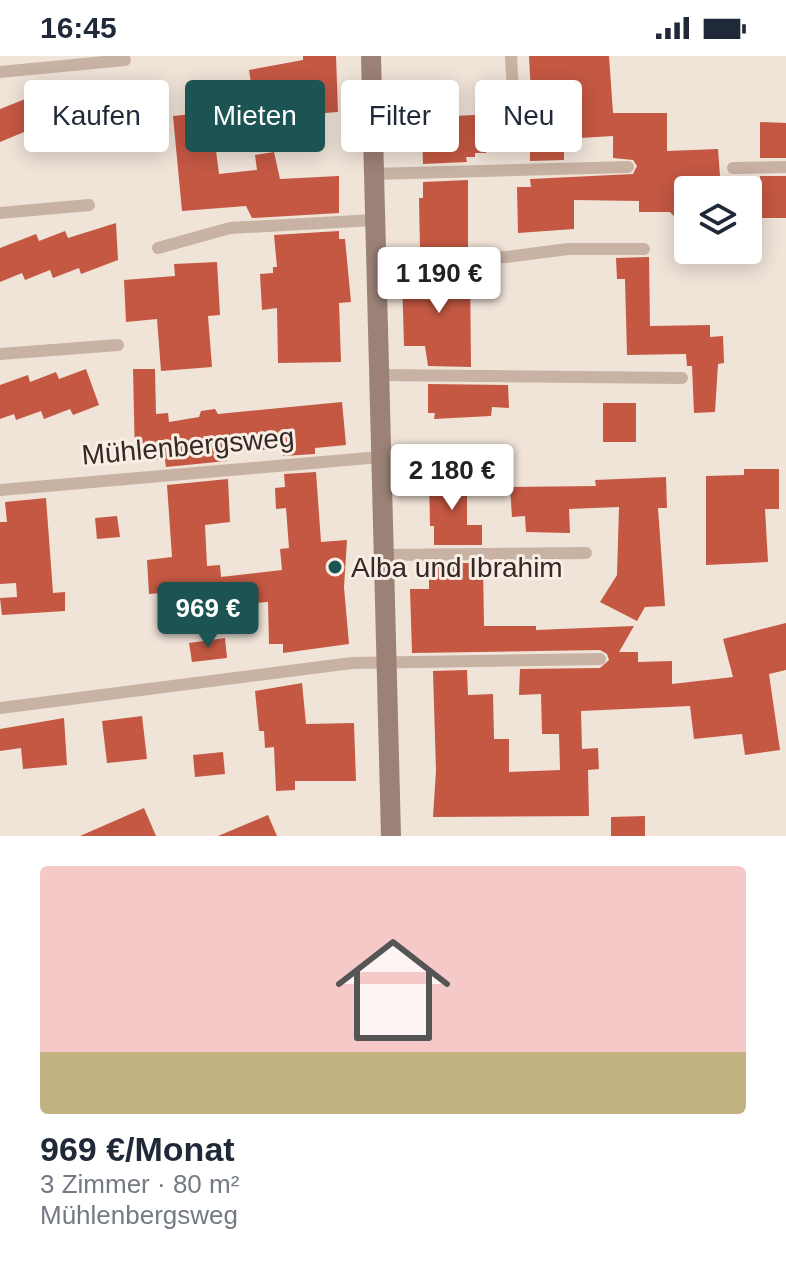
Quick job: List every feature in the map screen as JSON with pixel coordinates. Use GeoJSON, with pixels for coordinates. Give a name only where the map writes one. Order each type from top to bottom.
{"type":"FeatureCollection","features":[{"type":"Feature","properties":{"kind":"street"},"geometry":{"type":"LineString","coordinates":[[371,56],[391,836]]}},
{"type":"Feature","properties":{"kind":"lane"},"geometry":{"type":"LineString","coordinates":[[511,56],[512,80]]}},
{"type":"Feature","properties":{"kind":"lane"},"geometry":{"type":"LineString","coordinates":[[0,72],[125,60]]}},
{"type":"Feature","properties":{"kind":"lane"},"geometry":{"type":"LineString","coordinates":[[373,174],[628,167]]}},
{"type":"Feature","properties":{"kind":"lane"},"geometry":{"type":"LineString","coordinates":[[733,168],[786,167]]}},
{"type":"Feature","properties":{"kind":"lane"},"geometry":{"type":"LineString","coordinates":[[0,213],[89,205]]}},
{"type":"Feature","properties":{"kind":"lane"},"geometry":{"type":"LineString","coordinates":[[158,248],[230,228],[374,220]]}},
{"type":"Feature","properties":{"kind":"lane"},"geometry":{"type":"LineString","coordinates":[[375,259],[506,257],[568,249],[644,249]]}},
{"type":"Feature","properties":{"kind":"lane"},"geometry":{"type":"LineString","coordinates":[[0,354],[118,345]]}},
{"type":"Feature","properties":{"kind":"lane"},"geometry":{"type":"LineString","coordinates":[[378,375],[682,378]]}},
{"type":"Feature","properties":{"kind":"lane","name":"Mühlenbergsweg"},"geometry":{"type":"LineString","coordinates":[[0,490],[380,457]]}},
{"type":"Feature","properties":{"kind":"lane"},"geometry":{"type":"LineString","coordinates":[[382,555],[586,553]]}},
{"type":"Feature","properties":{"kind":"lane"},"geometry":{"type":"LineString","coordinates":[[0,708],[387,661],[600,659]]}},
{"type":"Feature","properties":{"kind":"building"},"geometry":{"type":"Polygon","coordinates":[[[303,56],[336,56],[338,112],[325,113],[325,80],[250,80],[249,70],[303,60],[303,56]]]}},
{"type":"Feature","properties":{"kind":"building"},"geometry":{"type":"Polygon","coordinates":[[[529,56],[609,56],[613,113],[667,113],[667,151],[718,149],[720,176],[674,176],[674,216],[670,212],[639,212],[639,201],[574,200],[574,229],[518,233],[517,187],[531,187],[530,179],[633,174],[637,166],[633,160],[613,158],[613,136],[582,138],[582,80],[530,80],[529,56]]]}},
{"type":"Feature","properties":{"kind":"building"},"geometry":{"type":"Polygon","coordinates":[[[24,100],[24,132],[0,142],[0,109],[24,100]]]}},
{"type":"Feature","properties":{"kind":"building"},"geometry":{"type":"Polygon","coordinates":[[[185,115],[185,152],[216,152],[219,174],[257,170],[255,155],[274,152],[280,179],[339,176],[339,213],[252,218],[246,206],[182,211],[173,116],[185,115]]]}},
{"type":"Feature","properties":{"kind":"building"},"geometry":{"type":"Polygon","coordinates":[[[475,115],[475,152],[486,153],[466,157],[467,162],[423,164],[423,152],[459,152],[459,116],[475,115]]]}},
{"type":"Feature","properties":{"kind":"building"},"geometry":{"type":"Polygon","coordinates":[[[760,122],[786,123],[786,158],[760,158],[760,122]]]}},
{"type":"Feature","properties":{"kind":"building"},"geometry":{"type":"Polygon","coordinates":[[[530,152],[564,152],[564,160],[530,161],[530,152]]]}},
{"type":"Feature","properties":{"kind":"building"},"geometry":{"type":"Polygon","coordinates":[[[762,176],[786,176],[786,218],[762,218],[762,176]]]}},
{"type":"Feature","properties":{"kind":"building"},"geometry":{"type":"Polygon","coordinates":[[[468,180],[468,249],[420,249],[419,198],[423,198],[423,182],[468,180]]]}},
{"type":"Feature","properties":{"kind":"building"},"geometry":{"type":"Polygon","coordinates":[[[116,223],[118,260],[81,274],[79,268],[53,278],[50,270],[25,280],[22,273],[0,282],[0,248],[36,234],[39,241],[65,231],[68,238],[116,223]]]}},
{"type":"Feature","properties":{"kind":"building"},"geometry":{"type":"Polygon","coordinates":[[[339,231],[339,239],[345,239],[351,302],[339,303],[341,362],[278,363],[277,308],[262,310],[260,274],[273,273],[273,267],[277,267],[274,235],[339,231]]]}},
{"type":"Feature","properties":{"kind":"building"},"geometry":{"type":"Polygon","coordinates":[[[649,257],[650,326],[710,325],[710,337],[723,336],[724,363],[718,364],[715,412],[694,413],[692,366],[687,366],[686,354],[627,355],[625,279],[617,279],[616,258],[649,257]]]}},
{"type":"Feature","properties":{"kind":"building"},"geometry":{"type":"Polygon","coordinates":[[[217,262],[220,315],[208,316],[212,367],[161,371],[157,319],[126,322],[124,280],[175,276],[174,264],[217,262]]]}},
{"type":"Feature","properties":{"kind":"building"},"geometry":{"type":"Polygon","coordinates":[[[420,267],[470,267],[471,367],[428,366],[425,346],[404,346],[402,276],[420,276],[420,267]]]}},
{"type":"Feature","properties":{"kind":"building"},"geometry":{"type":"Polygon","coordinates":[[[86,369],[99,405],[73,415],[70,409],[44,419],[41,411],[16,420],[14,414],[0,419],[0,385],[28,375],[30,382],[56,372],[59,379],[86,369]]]}},
{"type":"Feature","properties":{"kind":"building"},"geometry":{"type":"Polygon","coordinates":[[[133,369],[155,369],[156,414],[168,413],[169,422],[199,417],[201,411],[215,409],[218,414],[342,402],[346,445],[315,448],[315,454],[283,456],[282,449],[230,452],[227,461],[166,467],[165,460],[135,460],[133,369]]]}},
{"type":"Feature","properties":{"kind":"building"},"geometry":{"type":"Polygon","coordinates":[[[428,384],[508,385],[509,408],[492,407],[491,416],[434,419],[435,413],[428,413],[428,384]]]}},
{"type":"Feature","properties":{"kind":"building"},"geometry":{"type":"Polygon","coordinates":[[[603,403],[636,403],[636,442],[603,442],[603,403]]]}},
{"type":"Feature","properties":{"kind":"building"},"geometry":{"type":"Polygon","coordinates":[[[744,469],[779,469],[779,509],[765,509],[768,562],[706,565],[706,476],[744,475],[744,469]]]}},
{"type":"Feature","properties":{"kind":"building"},"geometry":{"type":"Polygon","coordinates":[[[316,472],[321,542],[347,540],[344,587],[349,644],[283,653],[283,644],[269,644],[268,602],[211,606],[210,589],[149,594],[147,560],[172,557],[167,485],[228,479],[230,522],[205,525],[207,566],[220,565],[221,577],[282,570],[280,549],[289,548],[286,508],[276,509],[275,488],[285,487],[284,474],[316,472]]]}},
{"type":"Feature","properties":{"kind":"building"},"geometry":{"type":"Polygon","coordinates":[[[467,474],[467,525],[482,525],[482,545],[434,545],[434,526],[430,526],[429,475],[467,474]]]}},
{"type":"Feature","properties":{"kind":"building"},"geometry":{"type":"Polygon","coordinates":[[[666,477],[667,508],[658,508],[665,606],[645,607],[637,621],[600,602],[617,575],[619,507],[569,509],[570,533],[526,532],[525,516],[512,517],[510,487],[596,486],[595,480],[666,477]]]}},
{"type":"Feature","properties":{"kind":"building"},"geometry":{"type":"Polygon","coordinates":[[[46,498],[53,593],[65,592],[65,611],[2,615],[0,598],[17,597],[16,583],[0,584],[0,522],[7,522],[5,502],[46,498]]]}},
{"type":"Feature","properties":{"kind":"building"},"geometry":{"type":"Polygon","coordinates":[[[117,516],[120,537],[97,539],[95,518],[117,516]]]}},
{"type":"Feature","properties":{"kind":"building"},"geometry":{"type":"Polygon","coordinates":[[[435,563],[483,563],[484,626],[536,626],[536,630],[634,626],[619,652],[638,652],[638,662],[672,661],[672,684],[733,677],[723,639],[786,623],[786,670],[769,674],[780,750],[745,755],[742,734],[694,739],[690,706],[581,711],[582,749],[598,748],[599,769],[588,770],[589,816],[433,817],[436,771],[433,671],[467,670],[468,695],[493,694],[494,739],[509,739],[509,772],[560,770],[559,734],[542,734],[541,694],[519,695],[520,669],[600,668],[609,660],[607,654],[600,650],[412,653],[410,589],[429,589],[429,566],[435,563]]]}},
{"type":"Feature","properties":{"kind":"building"},"geometry":{"type":"Polygon","coordinates":[[[225,638],[227,658],[192,662],[189,643],[225,638]]]}},
{"type":"Feature","properties":{"kind":"building"},"geometry":{"type":"Polygon","coordinates":[[[302,683],[306,724],[354,723],[356,781],[295,781],[295,790],[276,791],[274,747],[265,748],[264,731],[259,731],[255,691],[302,683]]]}},
{"type":"Feature","properties":{"kind":"building"},"geometry":{"type":"Polygon","coordinates":[[[142,716],[147,759],[107,763],[102,721],[142,716]]]}},
{"type":"Feature","properties":{"kind":"building"},"geometry":{"type":"Polygon","coordinates":[[[64,718],[67,765],[23,769],[21,748],[0,751],[0,729],[64,718]]]}},
{"type":"Feature","properties":{"kind":"building"},"geometry":{"type":"Polygon","coordinates":[[[223,752],[225,774],[195,777],[193,755],[223,752]]]}},
{"type":"Feature","properties":{"kind":"building"},"geometry":{"type":"Polygon","coordinates":[[[144,808],[156,836],[80,836],[144,808]]]}},
{"type":"Feature","properties":{"kind":"building"},"geometry":{"type":"Polygon","coordinates":[[[268,815],[277,836],[218,836],[268,815]]]}},
{"type":"Feature","properties":{"kind":"building"},"geometry":{"type":"Polygon","coordinates":[[[645,816],[645,836],[611,836],[611,817],[645,816]]]}},
{"type":"Feature","properties":{"kind":"place","name":"Alba und Ibrahim"},"geometry":{"type":"Point","coordinates":[335,567]}}]}
